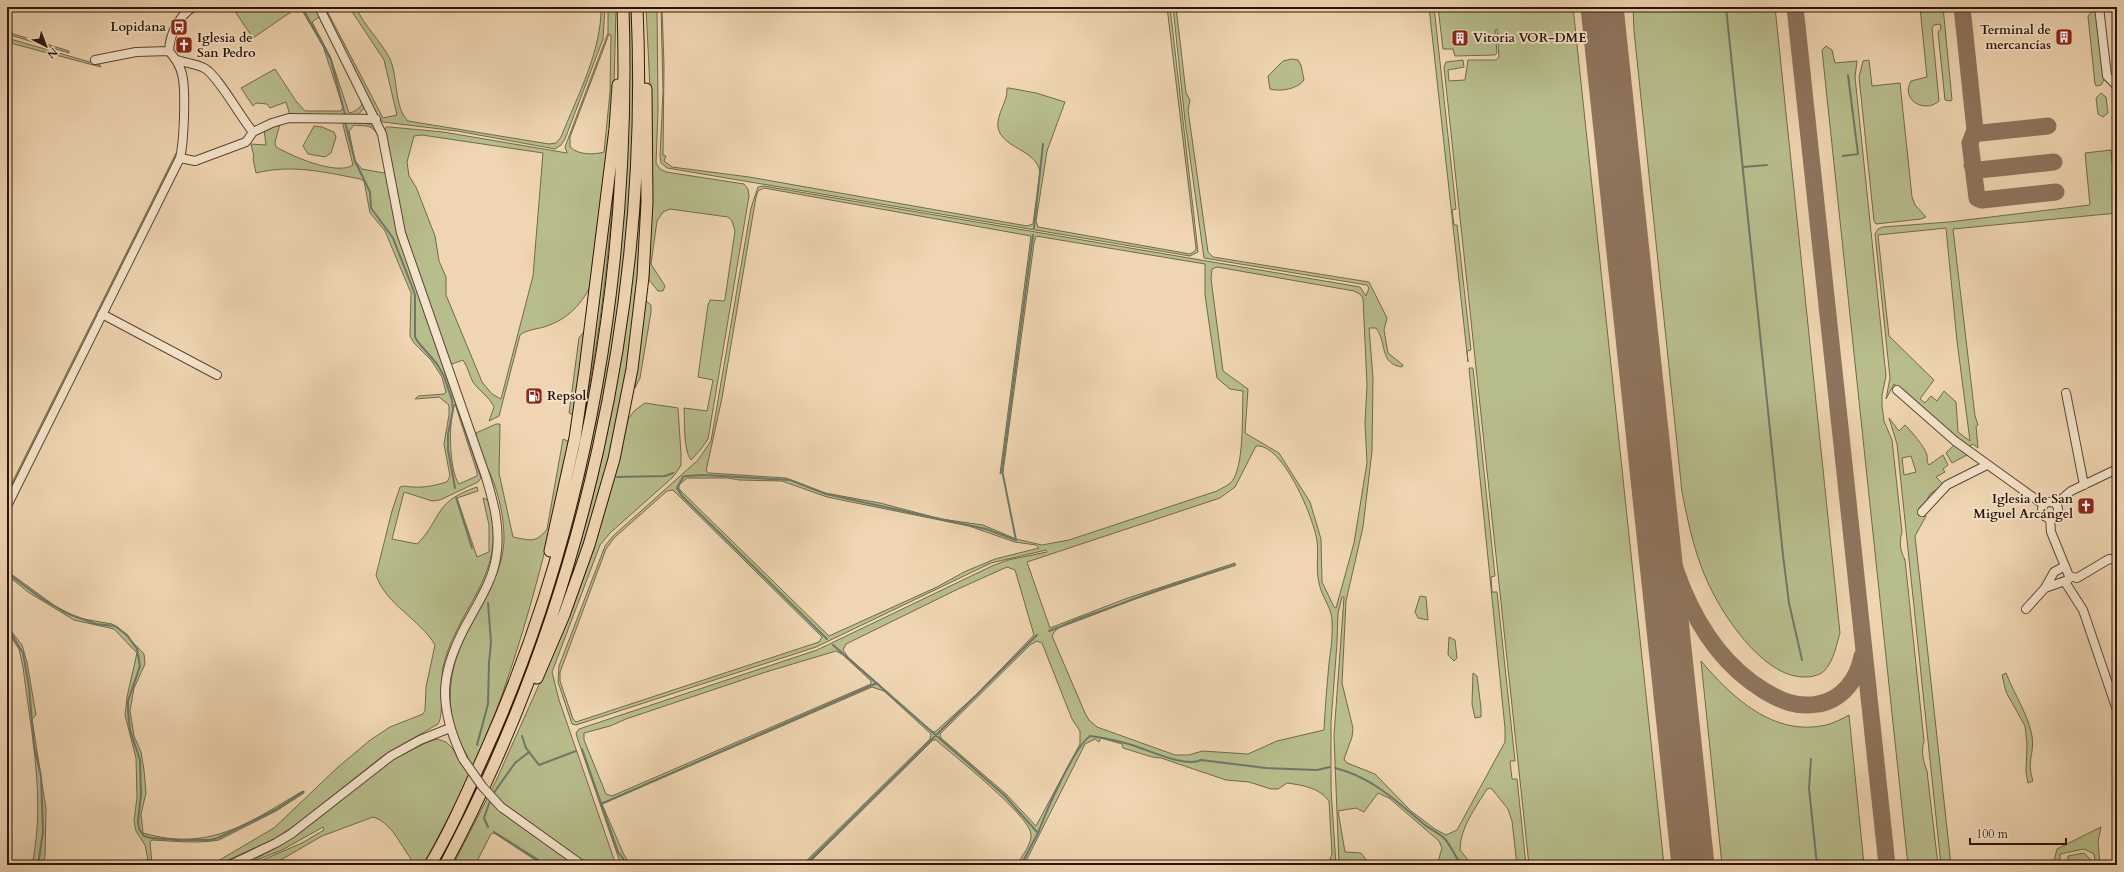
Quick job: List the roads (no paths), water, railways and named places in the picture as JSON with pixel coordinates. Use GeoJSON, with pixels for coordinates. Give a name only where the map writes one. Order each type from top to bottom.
{"type":"FeatureCollection","features":[{"type":"Feature","properties":{"kind":"highway"},"geometry":{"type":"LineString","coordinates":[[430,865],[462,803],[498,722],[534,628],[551,574],[581,462],[605,337],[620,208],[625,91],[623,7]]}},
{"type":"Feature","properties":{"kind":"highway"},"geometry":{"type":"LineString","coordinates":[[445,865],[474,811],[511,728],[546,637],[563,582],[588,490],[610,392],[628,269],[634,199],[638,102],[637,7]]}},
{"type":"Feature","properties":{"kind":"highway"},"geometry":{"type":"LineString","coordinates":[[511,728],[528,699],[548,655],[589,545],[614,459],[632,369],[644,277],[647,202],[644,31],[640,7]]}},
{"type":"Feature","properties":{"kind":"highway"},"geometry":{"type":"LineString","coordinates":[[534,628],[575,438],[608,183],[618,82],[624,45]]}},
{"type":"Feature","properties":{"kind":"street"},"geometry":{"type":"LineString","coordinates":[[7,506],[180,158],[183,146],[183,76],[177,60],[169,51],[170,36],[180,20],[193,7]]}},
{"type":"Feature","properties":{"kind":"street"},"geometry":{"type":"LineString","coordinates":[[319,7],[376,119],[385,145],[401,233],[487,481],[497,518],[498,540],[496,559],[491,577],[458,641],[446,674],[445,704],[450,728],[463,759],[482,786],[501,807],[582,865]]}},
{"type":"Feature","properties":{"kind":"street"},"geometry":{"type":"LineString","coordinates":[[2099,7],[2107,76],[2109,80],[2117,86]]}},
{"type":"Feature","properties":{"kind":"street"},"geometry":{"type":"LineString","coordinates":[[95,60],[136,52],[169,51]]}},
{"type":"Feature","properties":{"kind":"street"},"geometry":{"type":"LineString","coordinates":[[177,60],[204,67],[211,73],[242,120],[253,132]]}},
{"type":"Feature","properties":{"kind":"street"},"geometry":{"type":"LineString","coordinates":[[180,158],[195,161],[246,142],[253,132],[272,122],[289,118],[376,119]]}},
{"type":"Feature","properties":{"kind":"street"},"geometry":{"type":"LineString","coordinates":[[102,314],[217,374]]}},
{"type":"Feature","properties":{"kind":"street"},"geometry":{"type":"LineString","coordinates":[[1897,390],[1955,441],[2044,505]]}},
{"type":"Feature","properties":{"kind":"street"},"geometry":{"type":"LineString","coordinates":[[2066,393],[2084,485]]}},
{"type":"Feature","properties":{"kind":"street"},"geometry":{"type":"LineString","coordinates":[[1922,512],[1948,485],[1987,465]]}},
{"type":"Feature","properties":{"kind":"street"},"geometry":{"type":"LineString","coordinates":[[2056,504],[2071,492],[2117,469]]}},
{"type":"Feature","properties":{"kind":"street"},"geometry":{"type":"LineString","coordinates":[[2044,505],[2050,502],[2056,504]]}},
{"type":"Feature","properties":{"kind":"street"},"geometry":{"type":"LineString","coordinates":[[2050,518],[2057,515],[2058,508],[2056,504]]}},
{"type":"Feature","properties":{"kind":"street"},"geometry":{"type":"LineString","coordinates":[[2044,505],[2043,514],[2050,518]]}},
{"type":"Feature","properties":{"kind":"street"},"geometry":{"type":"LineString","coordinates":[[2050,518],[2051,532],[2068,580],[2082,610],[2117,710]]}},
{"type":"Feature","properties":{"kind":"street"},"geometry":{"type":"LineString","coordinates":[[2045,588],[2077,578],[2109,559],[2117,560]]}},
{"type":"Feature","properties":{"kind":"street"},"geometry":{"type":"LineString","coordinates":[[2026,609],[2045,588],[2054,572],[2064,566]]}},
{"type":"Feature","properties":{"kind":"street"},"geometry":{"type":"LineString","coordinates":[[230,865],[271,846],[291,834],[391,756],[420,740],[450,728]]}},
{"type":"Feature","properties":{"kind":"waterway"},"geometry":{"type":"LineString","coordinates":[[302,7],[331,60],[345,115]]}},
{"type":"Feature","properties":{"kind":"waterway"},"geometry":{"type":"LineString","coordinates":[[1726,7],[1783,555],[1789,603],[1802,660]]}},
{"type":"Feature","properties":{"kind":"waterway"},"geometry":{"type":"LineString","coordinates":[[1843,156],[1858,154],[1848,75]]}},
{"type":"Feature","properties":{"kind":"waterway"},"geometry":{"type":"LineString","coordinates":[[345,122],[355,161],[370,192],[371,208],[393,238],[415,295],[415,337],[437,364],[444,376],[452,400],[453,410],[448,434],[448,450],[455,488]]}},
{"type":"Feature","properties":{"kind":"waterway"},"geometry":{"type":"LineString","coordinates":[[1034,228],[1043,144]]}},
{"type":"Feature","properties":{"kind":"waterway"},"geometry":{"type":"LineString","coordinates":[[1743,167],[1767,165]]}},
{"type":"Feature","properties":{"kind":"waterway"},"geometry":{"type":"LineString","coordinates":[[827,639],[682,496],[677,488],[683,477],[686,476],[703,475],[790,480],[826,494],[986,529],[1016,540],[1002,470],[1033,235]]}},
{"type":"Feature","properties":{"kind":"waterway"},"geometry":{"type":"LineString","coordinates":[[617,477],[665,476],[673,473]]}},
{"type":"Feature","properties":{"kind":"waterway"},"geometry":{"type":"LineString","coordinates":[[456,497],[472,548]]}},
{"type":"Feature","properties":{"kind":"waterway"},"geometry":{"type":"LineString","coordinates":[[1049,631],[1163,588],[1235,565]]}},
{"type":"Feature","properties":{"kind":"waterway"},"geometry":{"type":"LineString","coordinates":[[7,573],[41,598],[66,613],[96,624],[115,626],[127,635],[137,649],[140,666],[128,701],[128,712],[130,730],[140,760],[141,794],[138,821],[139,829],[144,836],[178,840],[210,840],[218,838],[275,810],[303,792]]}},
{"type":"Feature","properties":{"kind":"waterway"},"geometry":{"type":"LineString","coordinates":[[477,745],[488,704],[491,642],[488,603]]}},
{"type":"Feature","properties":{"kind":"waterway"},"geometry":{"type":"LineString","coordinates":[[7,627],[23,653],[29,687],[34,746],[41,776],[43,832],[38,865]]}},
{"type":"Feature","properties":{"kind":"waterway"},"geometry":{"type":"LineString","coordinates":[[805,865],[1037,635]]}},
{"type":"Feature","properties":{"kind":"waterway"},"geometry":{"type":"LineString","coordinates":[[833,645],[1004,795],[1038,833],[1069,766],[1076,753],[1090,736],[1139,747],[1186,762],[1201,760],[1266,768],[1317,770],[1330,767]]}},
{"type":"Feature","properties":{"kind":"waterway"},"geometry":{"type":"LineString","coordinates":[[601,804],[877,683]]}},
{"type":"Feature","properties":{"kind":"waterway"},"geometry":{"type":"LineString","coordinates":[[522,736],[526,748],[539,765],[576,751]]}},
{"type":"Feature","properties":{"kind":"waterway"},"geometry":{"type":"LineString","coordinates":[[582,749],[618,852],[628,865]]}},
{"type":"Feature","properties":{"kind":"waterway"},"geometry":{"type":"LineString","coordinates":[[493,794],[515,763],[529,752]]}},
{"type":"Feature","properties":{"kind":"waterway"},"geometry":{"type":"LineString","coordinates":[[1811,759],[1809,788],[1817,865]]}},
{"type":"Feature","properties":{"kind":"waterway"},"geometry":{"type":"LineString","coordinates":[[1335,768],[1361,777],[1394,799],[1427,827],[1441,835],[1447,841],[1461,865]]}},
{"type":"Feature","properties":{"kind":"waterway"},"geometry":{"type":"LineString","coordinates":[[488,827],[484,818],[491,798]]}},
{"type":"Feature","properties":{"kind":"waterway"},"geometry":{"type":"LineString","coordinates":[[494,832],[546,865]]}},
{"type":"Feature","properties":{"kind":"waterway"},"geometry":{"type":"LineString","coordinates":[[1021,865],[1038,833]]}},
{"type":"Feature","properties":{"kind":"place","name":"Lopidana"},"geometry":{"type":"Point","coordinates":[179,27]}},
{"type":"Feature","properties":{"kind":"place","name":"Terminal de mercancías"},"geometry":{"type":"Point","coordinates":[2064,37]}},
{"type":"Feature","properties":{"kind":"place","name":"Vitoria VOR-DME"},"geometry":{"type":"Point","coordinates":[1460,38]}},
{"type":"Feature","properties":{"kind":"place","name":"Iglesia de San Pedro"},"geometry":{"type":"Point","coordinates":[184,45]}},
{"type":"Feature","properties":{"kind":"place","name":"Repsol"},"geometry":{"type":"Point","coordinates":[534,396]}},
{"type":"Feature","properties":{"kind":"place","name":"Iglesia de San Miguel Arcángel"},"geometry":{"type":"Point","coordinates":[2086,506]}}]}
